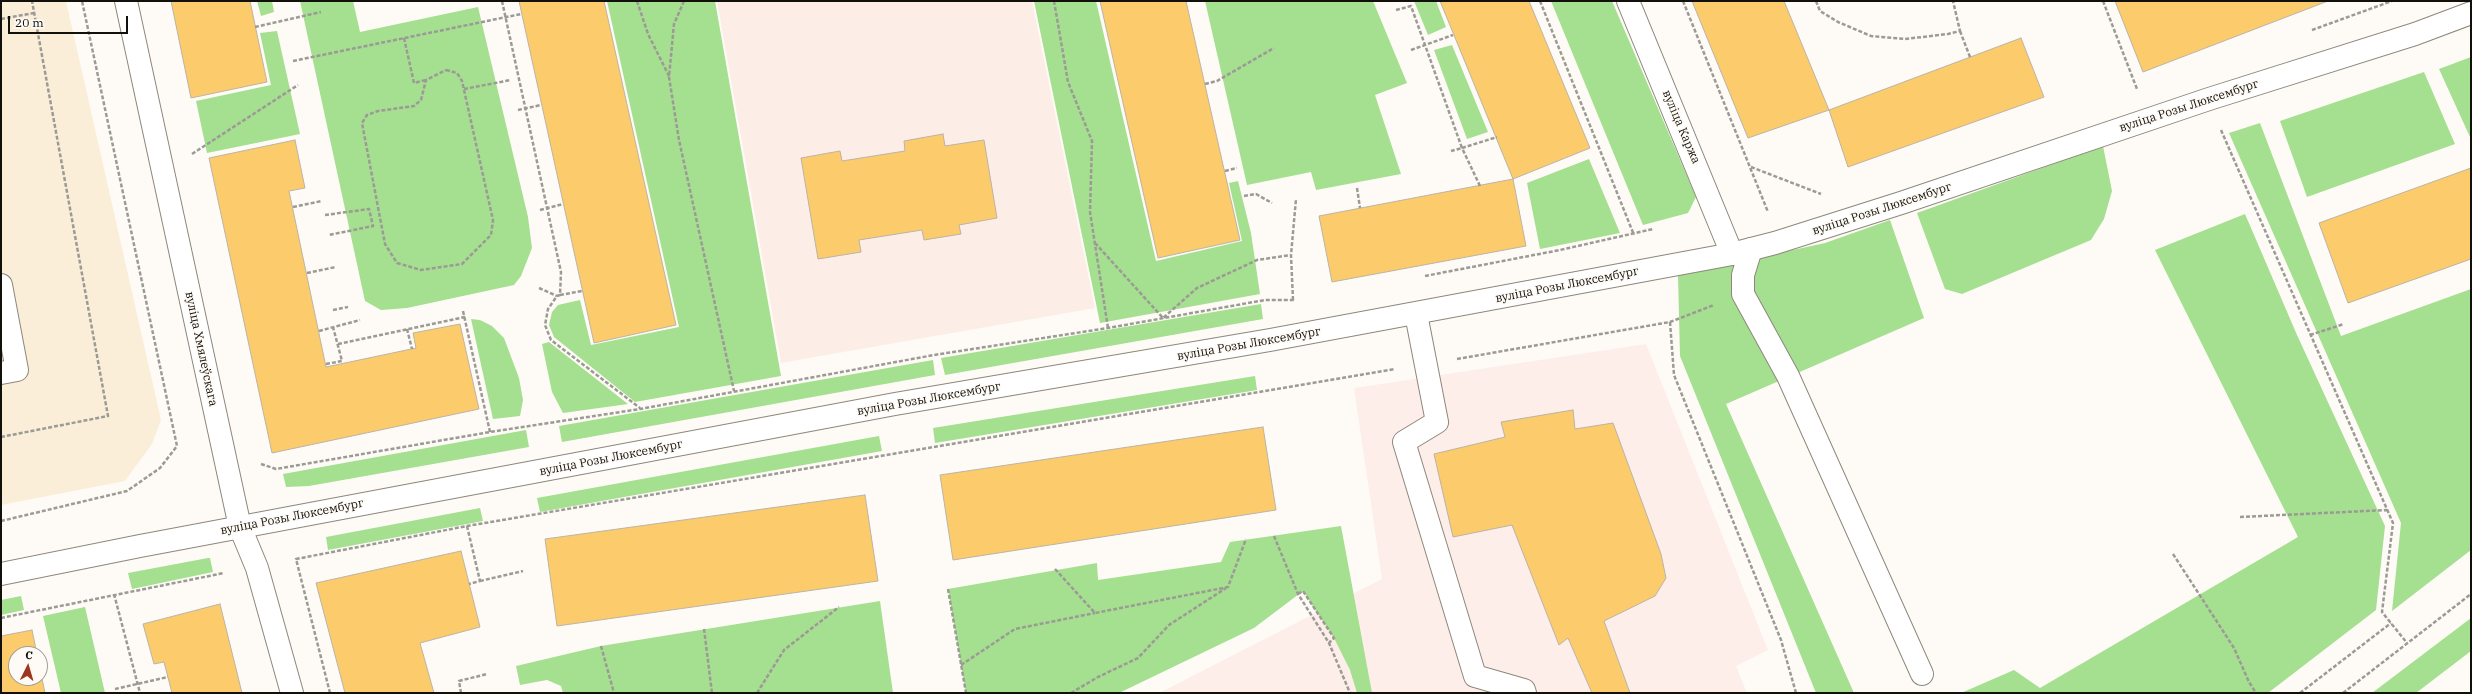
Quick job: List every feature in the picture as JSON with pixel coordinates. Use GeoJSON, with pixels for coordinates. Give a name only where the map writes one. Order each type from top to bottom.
{"type":"FeatureCollection","features":[{"type":"Feature","properties":{"kind":"street","name":"вуліца Хмялеўскага"},"geometry":{"type":"LineString","coordinates":[[126,1],[240,527],[257,568],[292,693]]}},
{"type":"Feature","properties":{"kind":"street","name":"вуліца Каржа"},"geometry":{"type":"LineString","coordinates":[[1628,1],[1741,251]]}},
{"type":"Feature","properties":{"kind":"street","name":"вуліца Розы Люксембург"},"geometry":{"type":"LineString","coordinates":[[1,574],[240,527],[895,404],[1416,314],[1741,251],[1901,203],[2208,99],[2415,34],[2471,13]]}},
{"type":"Feature","properties":{"kind":"street"},"geometry":{"type":"LineString","coordinates":[[1741,251],[1743,294],[1788,376],[1922,674]]}},
{"type":"Feature","properties":{"kind":"street"},"geometry":{"type":"LineString","coordinates":[[1,285],[17,370],[1,373]]}},
{"type":"Feature","properties":{"kind":"street"},"geometry":{"type":"LineString","coordinates":[[1416,314],[1427,364],[1437,422],[1404,442],[1475,676],[1524,690],[1525,693]]}},
{"type":"Feature","properties":{"kind":"path"},"geometry":{"type":"LineString","coordinates":[[1,437],[108,416],[32,1]]}},
{"type":"Feature","properties":{"kind":"path"},"geometry":{"type":"LineString","coordinates":[[1,521],[127,491],[160,468],[177,446],[82,1]]}},
{"type":"Feature","properties":{"kind":"path"},"geometry":{"type":"LineString","coordinates":[[502,1],[562,272],[558,296],[548,308],[545,325],[551,340],[640,409]]}},
{"type":"Feature","properties":{"kind":"path"},"geometry":{"type":"LineString","coordinates":[[637,1],[648,34],[669,77]]}},
{"type":"Feature","properties":{"kind":"path"},"geometry":{"type":"LineString","coordinates":[[684,1],[674,24],[669,77],[679,140],[734,391]]}},
{"type":"Feature","properties":{"kind":"path"},"geometry":{"type":"LineString","coordinates":[[1054,1],[1068,82],[1092,141],[1090,212],[1108,328]]}},
{"type":"Feature","properties":{"kind":"path"},"geometry":{"type":"LineString","coordinates":[[1540,1],[1634,235]]}},
{"type":"Feature","properties":{"kind":"path"},"geometry":{"type":"LineString","coordinates":[[1683,1],[1769,213]]}},
{"type":"Feature","properties":{"kind":"path"},"geometry":{"type":"LineString","coordinates":[[1816,1],[1820,11],[1838,22],[1871,36],[1905,39],[1948,34],[1960,31]]}},
{"type":"Feature","properties":{"kind":"path"},"geometry":{"type":"LineString","coordinates":[[1953,1],[1960,31],[1970,57]]}},
{"type":"Feature","properties":{"kind":"path"},"geometry":{"type":"LineString","coordinates":[[2103,1],[2139,95]]}},
{"type":"Feature","properties":{"kind":"path"},"geometry":{"type":"LineString","coordinates":[[1396,10],[1411,6],[1462,148],[1480,186]]}},
{"type":"Feature","properties":{"kind":"path"},"geometry":{"type":"LineString","coordinates":[[255,27],[321,12]]}},
{"type":"Feature","properties":{"kind":"path"},"geometry":{"type":"LineString","coordinates":[[1,19],[34,13]]}},
{"type":"Feature","properties":{"kind":"path"},"geometry":{"type":"LineString","coordinates":[[292,61],[521,14]]}},
{"type":"Feature","properties":{"kind":"path"},"geometry":{"type":"LineString","coordinates":[[1411,50],[1426,46],[1453,35]]}},
{"type":"Feature","properties":{"kind":"path"},"geometry":{"type":"LineString","coordinates":[[404,38],[414,83],[426,80],[446,70],[458,73],[464,89],[494,220],[491,235],[462,264],[421,270],[398,263],[385,244],[362,123],[367,115],[378,111],[414,106],[421,100],[426,80]]}},
{"type":"Feature","properties":{"kind":"path"},"geometry":{"type":"LineString","coordinates":[[1205,84],[1217,81],[1274,48]]}},
{"type":"Feature","properties":{"kind":"path"},"geometry":{"type":"LineString","coordinates":[[464,89],[511,80]]}},
{"type":"Feature","properties":{"kind":"path"},"geometry":{"type":"LineString","coordinates":[[188,157],[298,85]]}},
{"type":"Feature","properties":{"kind":"path"},"geometry":{"type":"LineString","coordinates":[[518,110],[541,105]]}},
{"type":"Feature","properties":{"kind":"path"},"geometry":{"type":"LineString","coordinates":[[2219,124],[2393,523],[2382,612],[2407,643]]}},
{"type":"Feature","properties":{"kind":"path"},"geometry":{"type":"LineString","coordinates":[[1451,151],[1496,137]]}},
{"type":"Feature","properties":{"kind":"path"},"geometry":{"type":"LineString","coordinates":[[1750,167],[1825,195]]}},
{"type":"Feature","properties":{"kind":"path"},"geometry":{"type":"LineString","coordinates":[[1224,172],[1238,168]]}},
{"type":"Feature","properties":{"kind":"path"},"geometry":{"type":"LineString","coordinates":[[1357,188],[1360,208]]}},
{"type":"Feature","properties":{"kind":"path"},"geometry":{"type":"LineString","coordinates":[[1244,196],[1256,194],[1272,203]]}},
{"type":"Feature","properties":{"kind":"path"},"geometry":{"type":"LineString","coordinates":[[1293,300],[1291,255],[1296,199]]}},
{"type":"Feature","properties":{"kind":"path"},"geometry":{"type":"LineString","coordinates":[[293,207],[322,201]]}},
{"type":"Feature","properties":{"kind":"path"},"geometry":{"type":"LineString","coordinates":[[540,210],[563,204]]}},
{"type":"Feature","properties":{"kind":"path"},"geometry":{"type":"LineString","coordinates":[[325,215],[370,209],[373,226],[329,235]]}},
{"type":"Feature","properties":{"kind":"path"},"geometry":{"type":"LineString","coordinates":[[1419,277],[1634,235],[1653,229]]}},
{"type":"Feature","properties":{"kind":"path"},"geometry":{"type":"LineString","coordinates":[[1094,243],[1163,318]]}},
{"type":"Feature","properties":{"kind":"path"},"geometry":{"type":"LineString","coordinates":[[1163,318],[1197,288],[1257,260],[1291,255]]}},
{"type":"Feature","properties":{"kind":"path"},"geometry":{"type":"LineString","coordinates":[[307,274],[336,267]]}},
{"type":"Feature","properties":{"kind":"path"},"geometry":{"type":"LineString","coordinates":[[539,288],[558,296],[582,291]]}},
{"type":"Feature","properties":{"kind":"path"},"geometry":{"type":"LineString","coordinates":[[276,469],[490,432],[640,409],[934,355],[1108,328],[1264,300],[1301,299]]}},
{"type":"Feature","properties":{"kind":"path"},"geometry":{"type":"LineString","coordinates":[[333,310],[348,307]]}},
{"type":"Feature","properties":{"kind":"path"},"geometry":{"type":"LineString","coordinates":[[464,310],[490,432]]}},
{"type":"Feature","properties":{"kind":"path"},"geometry":{"type":"LineString","coordinates":[[338,344],[465,317]]}},
{"type":"Feature","properties":{"kind":"path"},"geometry":{"type":"LineString","coordinates":[[319,331],[360,320]]}},
{"type":"Feature","properties":{"kind":"path"},"geometry":{"type":"LineString","coordinates":[[330,693],[296,559],[467,526],[1670,322],[1674,375],[1781,640],[1796,693]]}},
{"type":"Feature","properties":{"kind":"path"},"geometry":{"type":"LineString","coordinates":[[2310,335],[2344,324]]}},
{"type":"Feature","properties":{"kind":"path"},"geometry":{"type":"LineString","coordinates":[[326,364],[342,361],[333,327]]}},
{"type":"Feature","properties":{"kind":"path"},"geometry":{"type":"LineString","coordinates":[[407,329],[412,349]]}},
{"type":"Feature","properties":{"kind":"path"},"geometry":{"type":"LineString","coordinates":[[2240,517],[2387,510]]}},
{"type":"Feature","properties":{"kind":"path"},"geometry":{"type":"LineString","coordinates":[[467,526],[480,581]]}},
{"type":"Feature","properties":{"kind":"path"},"geometry":{"type":"LineString","coordinates":[[1274,536],[1298,594],[1329,643],[1350,693]]}},
{"type":"Feature","properties":{"kind":"path"},"geometry":{"type":"LineString","coordinates":[[1071,693],[1098,676],[1138,658],[1170,625],[1228,587],[1246,539]]}},
{"type":"Feature","properties":{"kind":"path"},"geometry":{"type":"LineString","coordinates":[[2173,554],[2234,648],[2249,682],[2256,693]]}},
{"type":"Feature","properties":{"kind":"path"},"geometry":{"type":"LineString","coordinates":[[1055,569],[1095,613]]}},
{"type":"Feature","properties":{"kind":"path"},"geometry":{"type":"LineString","coordinates":[[469,584],[523,571]]}},
{"type":"Feature","properties":{"kind":"path"},"geometry":{"type":"LineString","coordinates":[[1,618],[226,572]]}},
{"type":"Feature","properties":{"kind":"path"},"geometry":{"type":"LineString","coordinates":[[961,665],[1014,629],[1228,587]]}},
{"type":"Feature","properties":{"kind":"path"},"geometry":{"type":"LineString","coordinates":[[948,588],[966,693]]}},
{"type":"Feature","properties":{"kind":"path"},"geometry":{"type":"LineString","coordinates":[[1298,594],[1303,591],[1334,638],[1329,643]]}},
{"type":"Feature","properties":{"kind":"path"},"geometry":{"type":"LineString","coordinates":[[114,594],[140,693]]}},
{"type":"Feature","properties":{"kind":"path"},"geometry":{"type":"LineString","coordinates":[[2344,693],[2471,594]]}},
{"type":"Feature","properties":{"kind":"path"},"geometry":{"type":"LineString","coordinates":[[757,693],[784,650],[839,607]]}},
{"type":"Feature","properties":{"kind":"path"},"geometry":{"type":"LineString","coordinates":[[2300,693],[2391,623]]}},
{"type":"Feature","properties":{"kind":"path"},"geometry":{"type":"LineString","coordinates":[[704,629],[712,693]]}},
{"type":"Feature","properties":{"kind":"path"},"geometry":{"type":"LineString","coordinates":[[601,646],[614,693]]}},
{"type":"Feature","properties":{"kind":"path"},"geometry":{"type":"LineString","coordinates":[[461,693],[459,681],[487,674]]}},
{"type":"Feature","properties":{"kind":"path"},"geometry":{"type":"LineString","coordinates":[[114,689],[168,677]]}},
{"type":"Feature","properties":{"kind":"shaded area"},"geometry":{"type":"Polygon","coordinates":[[[1,1],[66,1],[161,420],[152,444],[125,481],[1,505],[1,1]]]}},
{"type":"Feature","properties":{"kind":"shaded area"},"geometry":{"type":"Polygon","coordinates":[[[717,1],[1032,1],[1095,308],[781,363],[717,1]]]}},
{"type":"Feature","properties":{"kind":"shaded area"},"geometry":{"type":"Polygon","coordinates":[[[1646,344],[1768,650],[1736,666],[1747,693],[1159,693],[1382,579],[1354,388],[1646,344]]]}},
{"type":"Feature","properties":{"kind":"green space"},"geometry":{"type":"Polygon","coordinates":[[[257,1],[272,1],[274,12],[261,16],[257,1]]]}},
{"type":"Feature","properties":{"kind":"green space"},"geometry":{"type":"Polygon","coordinates":[[[300,1],[353,1],[360,32],[478,7],[528,217],[532,248],[521,276],[514,285],[407,308],[381,310],[365,301],[300,1]]]}},
{"type":"Feature","properties":{"kind":"green space"},"geometry":{"type":"Polygon","coordinates":[[[607,1],[715,1],[781,376],[635,402],[554,337],[549,325],[552,312],[558,305],[580,300],[591,345],[679,327],[607,1]]]}},
{"type":"Feature","properties":{"kind":"green space"},"geometry":{"type":"Polygon","coordinates":[[[1034,1],[1096,1],[1156,261],[1242,241],[1229,183],[1238,181],[1251,233],[1260,294],[1100,323],[1034,1]]]}},
{"type":"Feature","properties":{"kind":"green space"},"geometry":{"type":"Polygon","coordinates":[[[1205,1],[1373,1],[1407,83],[1375,95],[1401,174],[1316,190],[1311,172],[1247,185],[1205,1]]]}},
{"type":"Feature","properties":{"kind":"green space"},"geometry":{"type":"Polygon","coordinates":[[[1414,1],[1436,1],[1446,27],[1428,35],[1414,1]]]}},
{"type":"Feature","properties":{"kind":"green space"},"geometry":{"type":"Polygon","coordinates":[[[1551,1],[1612,1],[1696,197],[1688,213],[1643,225],[1551,1]]]}},
{"type":"Feature","properties":{"kind":"green space"},"geometry":{"type":"Polygon","coordinates":[[[277,31],[300,134],[207,153],[196,101],[271,85],[260,33],[277,31]]]}},
{"type":"Feature","properties":{"kind":"green space"},"geometry":{"type":"Polygon","coordinates":[[[1452,45],[1488,132],[1467,139],[1434,50],[1452,45]]]}},
{"type":"Feature","properties":{"kind":"green space"},"geometry":{"type":"Polygon","coordinates":[[[2471,57],[2471,136],[2470,137],[2439,69],[2471,57]]]}},
{"type":"Feature","properties":{"kind":"green space"},"geometry":{"type":"Polygon","coordinates":[[[2424,72],[2455,144],[2307,197],[2280,121],[2424,72]]]}},
{"type":"Feature","properties":{"kind":"green space"},"geometry":{"type":"Polygon","coordinates":[[[2260,123],[2341,336],[2471,289],[2471,550],[2392,611],[2401,523],[2229,133],[2260,123]]]}},
{"type":"Feature","properties":{"kind":"green space"},"geometry":{"type":"Polygon","coordinates":[[[2103,146],[2112,191],[2104,219],[2091,240],[1962,294],[1945,289],[1917,213],[2103,146]]]}},
{"type":"Feature","properties":{"kind":"green space"},"geometry":{"type":"Polygon","coordinates":[[[1589,159],[1620,233],[1540,249],[1527,183],[1589,159]]]}},
{"type":"Feature","properties":{"kind":"green space"},"geometry":{"type":"Polygon","coordinates":[[[2245,214],[2297,335],[2385,526],[2376,610],[2268,693],[1961,693],[2014,670],[2040,688],[2298,537],[2155,250],[2245,214]]]}},
{"type":"Feature","properties":{"kind":"green space"},"geometry":{"type":"Polygon","coordinates":[[[1890,220],[1924,318],[1726,404],[1854,693],[1816,693],[1680,356],[1678,275],[1825,243],[1890,220]]]}},
{"type":"Feature","properties":{"kind":"green space"},"geometry":{"type":"Polygon","coordinates":[[[1261,304],[1263,319],[945,375],[941,358],[1261,304]]]}},
{"type":"Feature","properties":{"kind":"green space"},"geometry":{"type":"Polygon","coordinates":[[[471,319],[480,320],[492,326],[504,338],[519,378],[523,400],[520,416],[493,419],[471,319]]]}},
{"type":"Feature","properties":{"kind":"green space"},"geometry":{"type":"Polygon","coordinates":[[[549,342],[628,404],[563,413],[552,392],[542,344],[549,342]]]}},
{"type":"Feature","properties":{"kind":"green space"},"geometry":{"type":"Polygon","coordinates":[[[933,360],[935,375],[562,442],[559,426],[933,360]]]}},
{"type":"Feature","properties":{"kind":"green space"},"geometry":{"type":"Polygon","coordinates":[[[1255,376],[1257,390],[935,443],[933,428],[1255,376]]]}},
{"type":"Feature","properties":{"kind":"green space"},"geometry":{"type":"Polygon","coordinates":[[[526,430],[529,447],[309,486],[286,487],[283,474],[526,430]]]}},
{"type":"Feature","properties":{"kind":"green space"},"geometry":{"type":"Polygon","coordinates":[[[879,436],[882,451],[540,512],[537,498],[879,436]]]}},
{"type":"Feature","properties":{"kind":"green space"},"geometry":{"type":"Polygon","coordinates":[[[480,508],[483,521],[328,550],[326,537],[480,508]]]}},
{"type":"Feature","properties":{"kind":"green space"},"geometry":{"type":"Polygon","coordinates":[[[1341,526],[1372,693],[1357,693],[1350,670],[1334,638],[1303,591],[1254,628],[1119,693],[966,693],[948,589],[1097,563],[1098,580],[1221,562],[1230,542],[1341,526]]]}},
{"type":"Feature","properties":{"kind":"green space"},"geometry":{"type":"Polygon","coordinates":[[[210,558],[213,572],[132,589],[128,573],[210,558]]]}},
{"type":"Feature","properties":{"kind":"green space"},"geometry":{"type":"Polygon","coordinates":[[[21,596],[24,610],[1,615],[1,600],[21,596]]]}},
{"type":"Feature","properties":{"kind":"green space"},"geometry":{"type":"Polygon","coordinates":[[[880,601],[893,693],[563,693],[561,686],[547,680],[520,685],[516,666],[601,646],[880,601]]]}},
{"type":"Feature","properties":{"kind":"green space"},"geometry":{"type":"Polygon","coordinates":[[[85,607],[105,693],[61,693],[43,616],[85,607]]]}},
{"type":"Feature","properties":{"kind":"green space"},"geometry":{"type":"Polygon","coordinates":[[[2471,618],[2471,651],[2416,693],[2372,693],[2471,618]]]}},
{"type":"Feature","properties":{"kind":"building"},"geometry":{"type":"Polygon","coordinates":[[[171,1],[250,1],[267,82],[191,98],[171,1]]]}},
{"type":"Feature","properties":{"kind":"building"},"geometry":{"type":"Polygon","coordinates":[[[519,1],[604,1],[676,325],[594,343],[519,1]]]}},
{"type":"Feature","properties":{"kind":"building"},"geometry":{"type":"Polygon","coordinates":[[[1100,1],[1186,1],[1240,240],[1158,258],[1100,1]]]}},
{"type":"Feature","properties":{"kind":"building"},"geometry":{"type":"Polygon","coordinates":[[[1440,1],[1529,1],[1590,148],[1513,179],[1440,1]]]}},
{"type":"Feature","properties":{"kind":"building"},"geometry":{"type":"Polygon","coordinates":[[[1692,1],[1784,1],[1829,110],[1748,138],[1692,1]]]}},
{"type":"Feature","properties":{"kind":"building"},"geometry":{"type":"Polygon","coordinates":[[[2115,1],[2328,1],[2143,72],[2115,1]]]}},
{"type":"Feature","properties":{"kind":"building"},"geometry":{"type":"Polygon","coordinates":[[[2021,38],[2044,97],[1848,167],[1829,110],[2021,38]]]}},
{"type":"Feature","properties":{"kind":"building"},"geometry":{"type":"Polygon","coordinates":[[[943,134],[945,146],[984,140],[997,218],[959,225],[961,234],[924,240],[922,230],[859,240],[861,252],[818,259],[801,158],[840,151],[842,161],[905,151],[904,141],[943,134]]]}},
{"type":"Feature","properties":{"kind":"building"},"geometry":{"type":"Polygon","coordinates":[[[295,140],[305,188],[289,191],[326,367],[416,348],[413,333],[460,324],[479,409],[272,453],[209,158],[295,140]]]}},
{"type":"Feature","properties":{"kind":"building"},"geometry":{"type":"Polygon","coordinates":[[[2471,168],[2471,259],[2348,303],[2319,223],[2471,168]]]}},
{"type":"Feature","properties":{"kind":"building"},"geometry":{"type":"Polygon","coordinates":[[[1513,179],[1526,246],[1332,282],[1319,216],[1513,179]]]}},
{"type":"Feature","properties":{"kind":"building"},"geometry":{"type":"Polygon","coordinates":[[[1573,410],[1575,429],[1613,423],[1661,554],[1666,578],[1655,596],[1604,621],[1630,693],[1592,693],[1568,638],[1559,645],[1512,525],[1453,537],[1434,454],[1505,437],[1501,422],[1573,410]]]}},
{"type":"Feature","properties":{"kind":"building"},"geometry":{"type":"Polygon","coordinates":[[[1263,427],[1276,510],[953,560],[940,475],[1263,427]]]}},
{"type":"Feature","properties":{"kind":"building"},"geometry":{"type":"Polygon","coordinates":[[[865,495],[878,581],[557,626],[545,539],[865,495]]]}},
{"type":"Feature","properties":{"kind":"building"},"geometry":{"type":"Polygon","coordinates":[[[461,551],[480,627],[420,643],[434,693],[345,693],[316,583],[461,551]]]}},
{"type":"Feature","properties":{"kind":"building"},"geometry":{"type":"Polygon","coordinates":[[[220,604],[242,693],[172,693],[164,662],[154,664],[143,624],[220,604]]]}},
{"type":"Feature","properties":{"kind":"building"},"geometry":{"type":"Polygon","coordinates":[[[32,630],[35,646],[8,646],[8,686],[44,686],[45,693],[1,693],[1,636],[32,630]]]}}]}
